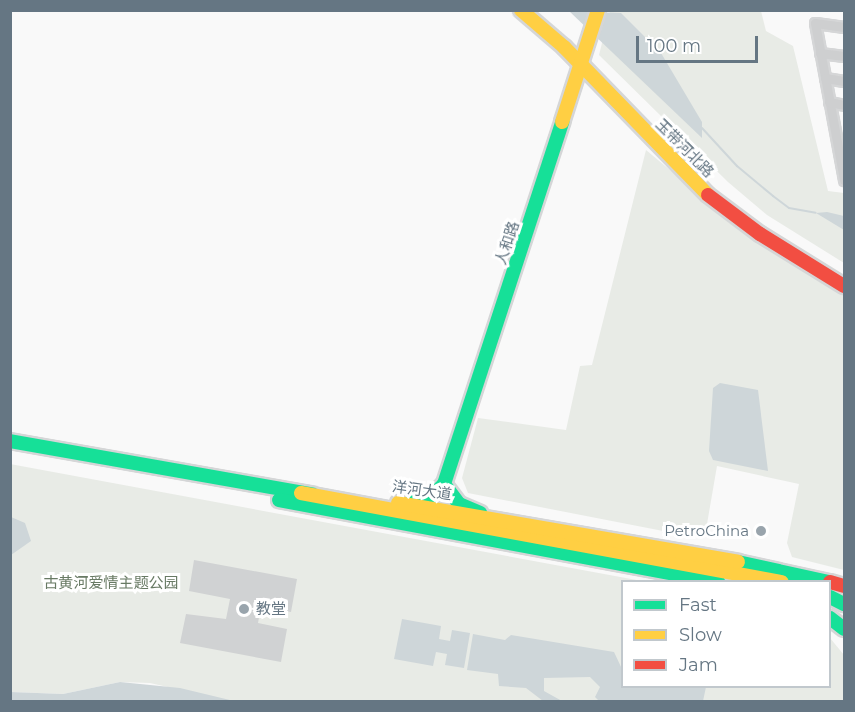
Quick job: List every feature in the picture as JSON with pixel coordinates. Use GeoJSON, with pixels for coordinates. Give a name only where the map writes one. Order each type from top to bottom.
{"type":"FeatureCollection","features":[{"type":"Feature","properties":{"kind":"main road","name":"玉带河北路"},"geometry":{"type":"LineString","coordinates":[[521,10],[580,64],[707,194],[760,234],[844,286]]}},
{"type":"Feature","properties":{"kind":"main road","name":"人和路"},"geometry":{"type":"LineString","coordinates":[[444,484],[598,10]]}},
{"type":"Feature","properties":{"kind":"main road"},"geometry":{"type":"LineString","coordinates":[[10,441],[301,493],[405,508],[772,580]]}},
{"type":"Feature","properties":{"kind":"main road"},"geometry":{"type":"LineString","coordinates":[[10,450],[707,580]]}},
{"type":"Feature","properties":{"kind":"main road"},"geometry":{"type":"LineString","coordinates":[[405,508],[432,496],[444,484],[459,504],[488,516]]}},
{"type":"Feature","properties":{"kind":"main road","name":"洋河大道"},"geometry":{"type":"LineString","coordinates":[[405,508],[488,516],[819,580]]}},
{"type":"Feature","properties":{"kind":"main road"},"geometry":{"type":"LineString","coordinates":[[831,619],[844,629]]}},
{"type":"Feature","properties":{"kind":"street"},"geometry":{"type":"LineString","coordinates":[[844,27],[815,23],[844,180]]}},
{"type":"Feature","properties":{"kind":"street"},"geometry":{"type":"LineString","coordinates":[[820,53],[844,56]]}},
{"type":"Feature","properties":{"kind":"street"},"geometry":{"type":"LineString","coordinates":[[825,78],[844,81]]}},
{"type":"Feature","properties":{"kind":"street"},"geometry":{"type":"LineString","coordinates":[[829,102],[844,105]]}},
{"type":"Feature","properties":{"kind":"street"},"geometry":{"type":"LineString","coordinates":[[833,127],[844,129]]}},
{"type":"Feature","properties":{"kind":"green space"},"geometry":{"type":"Polygon","coordinates":[[[610,11],[761,11],[766,31],[793,46],[828,191],[844,193],[844,263],[767,215],[728,182],[599,55],[610,11]]]}},
{"type":"Feature","properties":{"kind":"green space"},"geometry":{"type":"Polygon","coordinates":[[[646,150],[748,235],[844,295],[844,570],[792,557],[787,543],[799,484],[717,466],[707,524],[694,537],[468,493],[462,478],[478,418],[566,430],[580,366],[592,365],[646,150]]]}},
{"type":"Feature","properties":{"kind":"green space","name":"古黄河爱情主题公园"},"geometry":{"type":"Polygon","coordinates":[[[10,464],[637,580],[621,580],[621,688],[831,688],[831,639],[844,655],[844,701],[234,702],[150,683],[120,682],[63,694],[11,692],[10,464]]]}},
{"type":"Feature","properties":{"kind":"shaded area"},"geometry":{"type":"Polygon","coordinates":[[[569,11],[621,13],[661,53],[702,122],[702,138],[569,11]]]}},
{"type":"Feature","properties":{"kind":"shaded area"},"geometry":{"type":"Polygon","coordinates":[[[827,212],[844,216],[844,230],[816,213],[827,212]]]}},
{"type":"Feature","properties":{"kind":"shaded area"},"geometry":{"type":"Polygon","coordinates":[[[720,383],[758,390],[768,471],[713,460],[709,451],[713,388],[720,383]]]}},
{"type":"Feature","properties":{"kind":"shaded area"},"geometry":{"type":"Polygon","coordinates":[[[11,517],[25,523],[31,541],[11,555],[11,517]]]}},
{"type":"Feature","properties":{"kind":"shaded area"},"geometry":{"type":"Polygon","coordinates":[[[402,619],[441,626],[439,639],[450,641],[452,630],[470,633],[464,668],[445,665],[447,654],[436,652],[433,666],[394,659],[402,619]]]}},
{"type":"Feature","properties":{"kind":"shaded area"},"geometry":{"type":"Polygon","coordinates":[[[473,634],[505,640],[511,635],[614,652],[621,667],[621,688],[706,688],[703,701],[599,701],[595,697],[600,687],[590,677],[544,678],[544,691],[562,701],[543,701],[526,688],[499,686],[498,674],[467,670],[473,634]]]}},
{"type":"Feature","properties":{"kind":"shaded area"},"geometry":{"type":"Polygon","coordinates":[[[120,682],[180,688],[234,701],[11,701],[11,692],[63,694],[120,682]]]}},
{"type":"Feature","properties":{"kind":"building","name":"教堂"},"geometry":{"type":"Polygon","coordinates":[[[194,560],[297,579],[291,612],[261,606],[258,623],[287,629],[281,662],[180,643],[186,614],[226,619],[230,599],[189,591],[194,560]]]}},
{"type":"Feature","properties":{"kind":"waterway"},"geometry":{"type":"LineString","coordinates":[[702,128],[737,166],[789,208],[816,213]]}},
{"type":"Feature","properties":{"kind":"traffic: fast"},"geometry":{"type":"LineString","coordinates":[[444,484],[562,122]]}},
{"type":"Feature","properties":{"kind":"traffic: fast"},"geometry":{"type":"LineString","coordinates":[[10,441],[312,494]]}},
{"type":"Feature","properties":{"kind":"traffic: fast"},"geometry":{"type":"LineString","coordinates":[[408,504],[432,496],[444,484],[459,504],[480,513]]}},
{"type":"Feature","properties":{"kind":"traffic: fast"},"geometry":{"type":"LineString","coordinates":[[279,500],[707,580]]}},
{"type":"Feature","properties":{"kind":"traffic: fast"},"geometry":{"type":"LineString","coordinates":[[738,562],[819,580]]}},
{"type":"Feature","properties":{"kind":"traffic: fast"},"geometry":{"type":"LineString","coordinates":[[831,598],[844,604]]}},
{"type":"Feature","properties":{"kind":"traffic: fast"},"geometry":{"type":"LineString","coordinates":[[831,619],[844,629]]}},
{"type":"Feature","properties":{"kind":"traffic: slow"},"geometry":{"type":"LineString","coordinates":[[521,10],[564,47],[708,195]]}},
{"type":"Feature","properties":{"kind":"traffic: slow"},"geometry":{"type":"LineString","coordinates":[[562,122],[598,10]]}},
{"type":"Feature","properties":{"kind":"traffic: slow"},"geometry":{"type":"LineString","coordinates":[[301,493],[771,580]]}},
{"type":"Feature","properties":{"kind":"traffic: slow"},"geometry":{"type":"LineString","coordinates":[[398,503],[738,562]]}},
{"type":"Feature","properties":{"kind":"traffic: jam"},"geometry":{"type":"LineString","coordinates":[[708,195],[760,234],[844,286]]}},
{"type":"Feature","properties":{"kind":"traffic: jam"},"geometry":{"type":"LineString","coordinates":[[831,582],[844,586]]}},
{"type":"Feature","properties":{"kind":"place","name":"PetroChina"},"geometry":{"type":"Point","coordinates":[761,531]}},
{"type":"Feature","properties":{"kind":"place","name":"教堂"},"geometry":{"type":"Point","coordinates":[244,609]}}]}
